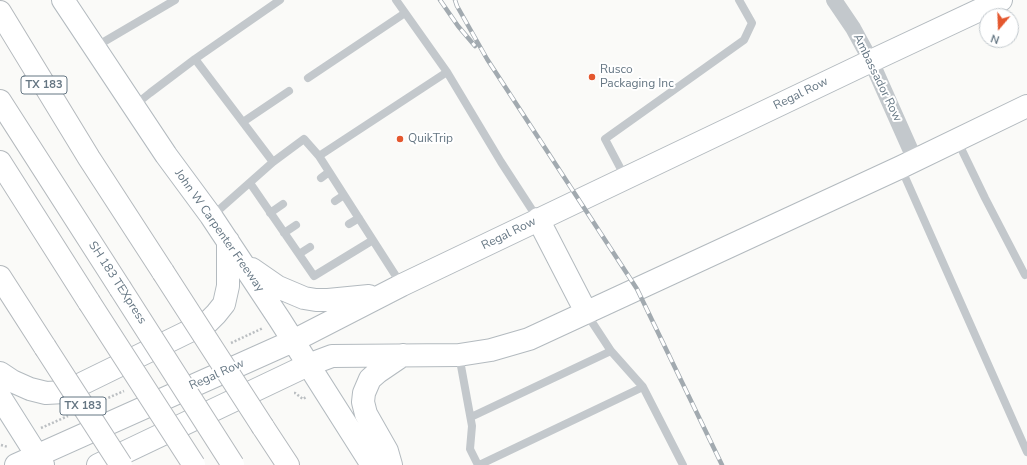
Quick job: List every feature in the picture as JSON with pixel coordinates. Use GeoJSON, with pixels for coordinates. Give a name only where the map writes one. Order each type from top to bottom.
{"type":"FeatureCollection","features":[{"type":"Feature","properties":{"kind":"main road","name":"John W Carpenter Freeway"},"geometry":{"type":"LineString","coordinates":[[63,0],[133,107],[228,241],[372,465]]}},
{"type":"Feature","properties":{"kind":"main road","name":"Regal Row"},"geometry":{"type":"LineString","coordinates":[[16,465],[40,460],[293,341],[402,284],[871,60],[1001,0]]}},
{"type":"Feature","properties":{"kind":"main road","name":"TX 183"},"geometry":{"type":"LineString","coordinates":[[0,12],[89,158],[288,465]]}},
{"type":"Feature","properties":{"kind":"main road","name":"SH 183 TEXpress"},"geometry":{"type":"LineString","coordinates":[[0,101],[233,465]]}},
{"type":"Feature","properties":{"kind":"main road"},"geometry":{"type":"LineString","coordinates":[[98,465],[308,365],[332,356],[458,355],[491,350],[529,339],[1027,106]]}},
{"type":"Feature","properties":{"kind":"main road"},"geometry":{"type":"LineString","coordinates":[[0,162],[194,465]]}},
{"type":"Feature","properties":{"kind":"main road"},"geometry":{"type":"LineString","coordinates":[[538,219],[586,312]]}},
{"type":"Feature","properties":{"kind":"main road"},"geometry":{"type":"LineString","coordinates":[[0,373],[12,381],[30,389],[46,393],[65,392],[208,322],[224,304],[228,286],[228,241]]}},
{"type":"Feature","properties":{"kind":"main road"},"geometry":{"type":"LineString","coordinates":[[241,262],[278,287],[304,298],[316,300],[336,300],[380,295]]}},
{"type":"Feature","properties":{"kind":"main road","name":"TX 183"},"geometry":{"type":"LineString","coordinates":[[0,277],[121,465]]}},
{"type":"Feature","properties":{"kind":"main road"},"geometry":{"type":"LineString","coordinates":[[391,465],[387,451],[366,414],[363,402],[364,393],[370,380],[378,372],[403,355]]}},
{"type":"Feature","properties":{"kind":"main road"},"geometry":{"type":"LineString","coordinates":[[0,397],[40,460]]}},
{"type":"Feature","properties":{"kind":"street","name":"Ambassador Row"},"geometry":{"type":"LineString","coordinates":[[834,0],[853,28],[871,60],[908,163]]}},
{"type":"Feature","properties":{"kind":"lane"},"geometry":{"type":"LineString","coordinates":[[94,47],[175,0]]}},
{"type":"Feature","properties":{"kind":"lane"},"geometry":{"type":"LineString","coordinates":[[133,107],[195,59],[280,0]]}},
{"type":"Feature","properties":{"kind":"lane"},"geometry":{"type":"LineString","coordinates":[[396,0],[447,72],[501,162],[538,219]]}},
{"type":"Feature","properties":{"kind":"lane"},"geometry":{"type":"LineString","coordinates":[[625,178],[605,140],[744,40],[752,23],[739,0]]}},
{"type":"Feature","properties":{"kind":"lane"},"geometry":{"type":"LineString","coordinates":[[308,78],[405,13]]}},
{"type":"Feature","properties":{"kind":"lane"},"geometry":{"type":"LineString","coordinates":[[195,59],[273,162]]}},
{"type":"Feature","properties":{"kind":"lane"},"geometry":{"type":"LineString","coordinates":[[319,156],[447,72]]}},
{"type":"Feature","properties":{"kind":"lane"},"geometry":{"type":"LineString","coordinates":[[243,122],[289,91]]}},
{"type":"Feature","properties":{"kind":"lane"},"geometry":{"type":"LineString","coordinates":[[211,216],[273,162],[304,139],[319,156],[330,172],[402,284]]}},
{"type":"Feature","properties":{"kind":"lane"},"geometry":{"type":"LineString","coordinates":[[956,140],[1025,275]]}},
{"type":"Feature","properties":{"kind":"lane"},"geometry":{"type":"LineString","coordinates":[[908,163],[1027,452]]}},
{"type":"Feature","properties":{"kind":"lane"},"geometry":{"type":"LineString","coordinates":[[321,178],[330,172]]}},
{"type":"Feature","properties":{"kind":"lane"},"geometry":{"type":"LineString","coordinates":[[250,182],[314,276],[373,240]]}},
{"type":"Feature","properties":{"kind":"lane"},"geometry":{"type":"LineString","coordinates":[[335,200],[344,195]]}},
{"type":"Feature","properties":{"kind":"lane"},"geometry":{"type":"LineString","coordinates":[[270,212],[283,204]]}},
{"type":"Feature","properties":{"kind":"lane"},"geometry":{"type":"LineString","coordinates":[[349,224],[359,218]]}},
{"type":"Feature","properties":{"kind":"lane"},"geometry":{"type":"LineString","coordinates":[[284,232],[296,225]]}},
{"type":"Feature","properties":{"kind":"lane"},"geometry":{"type":"LineString","coordinates":[[299,254],[310,247]]}},
{"type":"Feature","properties":{"kind":"lane"},"geometry":{"type":"LineString","coordinates":[[586,312],[611,351],[643,387],[682,465]]}},
{"type":"Feature","properties":{"kind":"lane"},"geometry":{"type":"LineString","coordinates":[[471,417],[611,351]]}},
{"type":"Feature","properties":{"kind":"lane"},"geometry":{"type":"LineString","coordinates":[[458,355],[471,417],[472,426],[470,449],[478,465],[643,387]]}},
{"type":"Feature","properties":{"kind":"railway"},"geometry":{"type":"LineString","coordinates":[[440,0],[458,26],[475,46]]}},
{"type":"Feature","properties":{"kind":"railway"},"geometry":{"type":"LineString","coordinates":[[455,0],[487,59],[637,289],[722,465]]}},
{"type":"Feature","properties":{"kind":"place","name":"Rusco Packaging Inc"},"geometry":{"type":"Point","coordinates":[592,77]}},
{"type":"Feature","properties":{"kind":"place","name":"QuikTrip"},"geometry":{"type":"Point","coordinates":[400,139]}}]}
